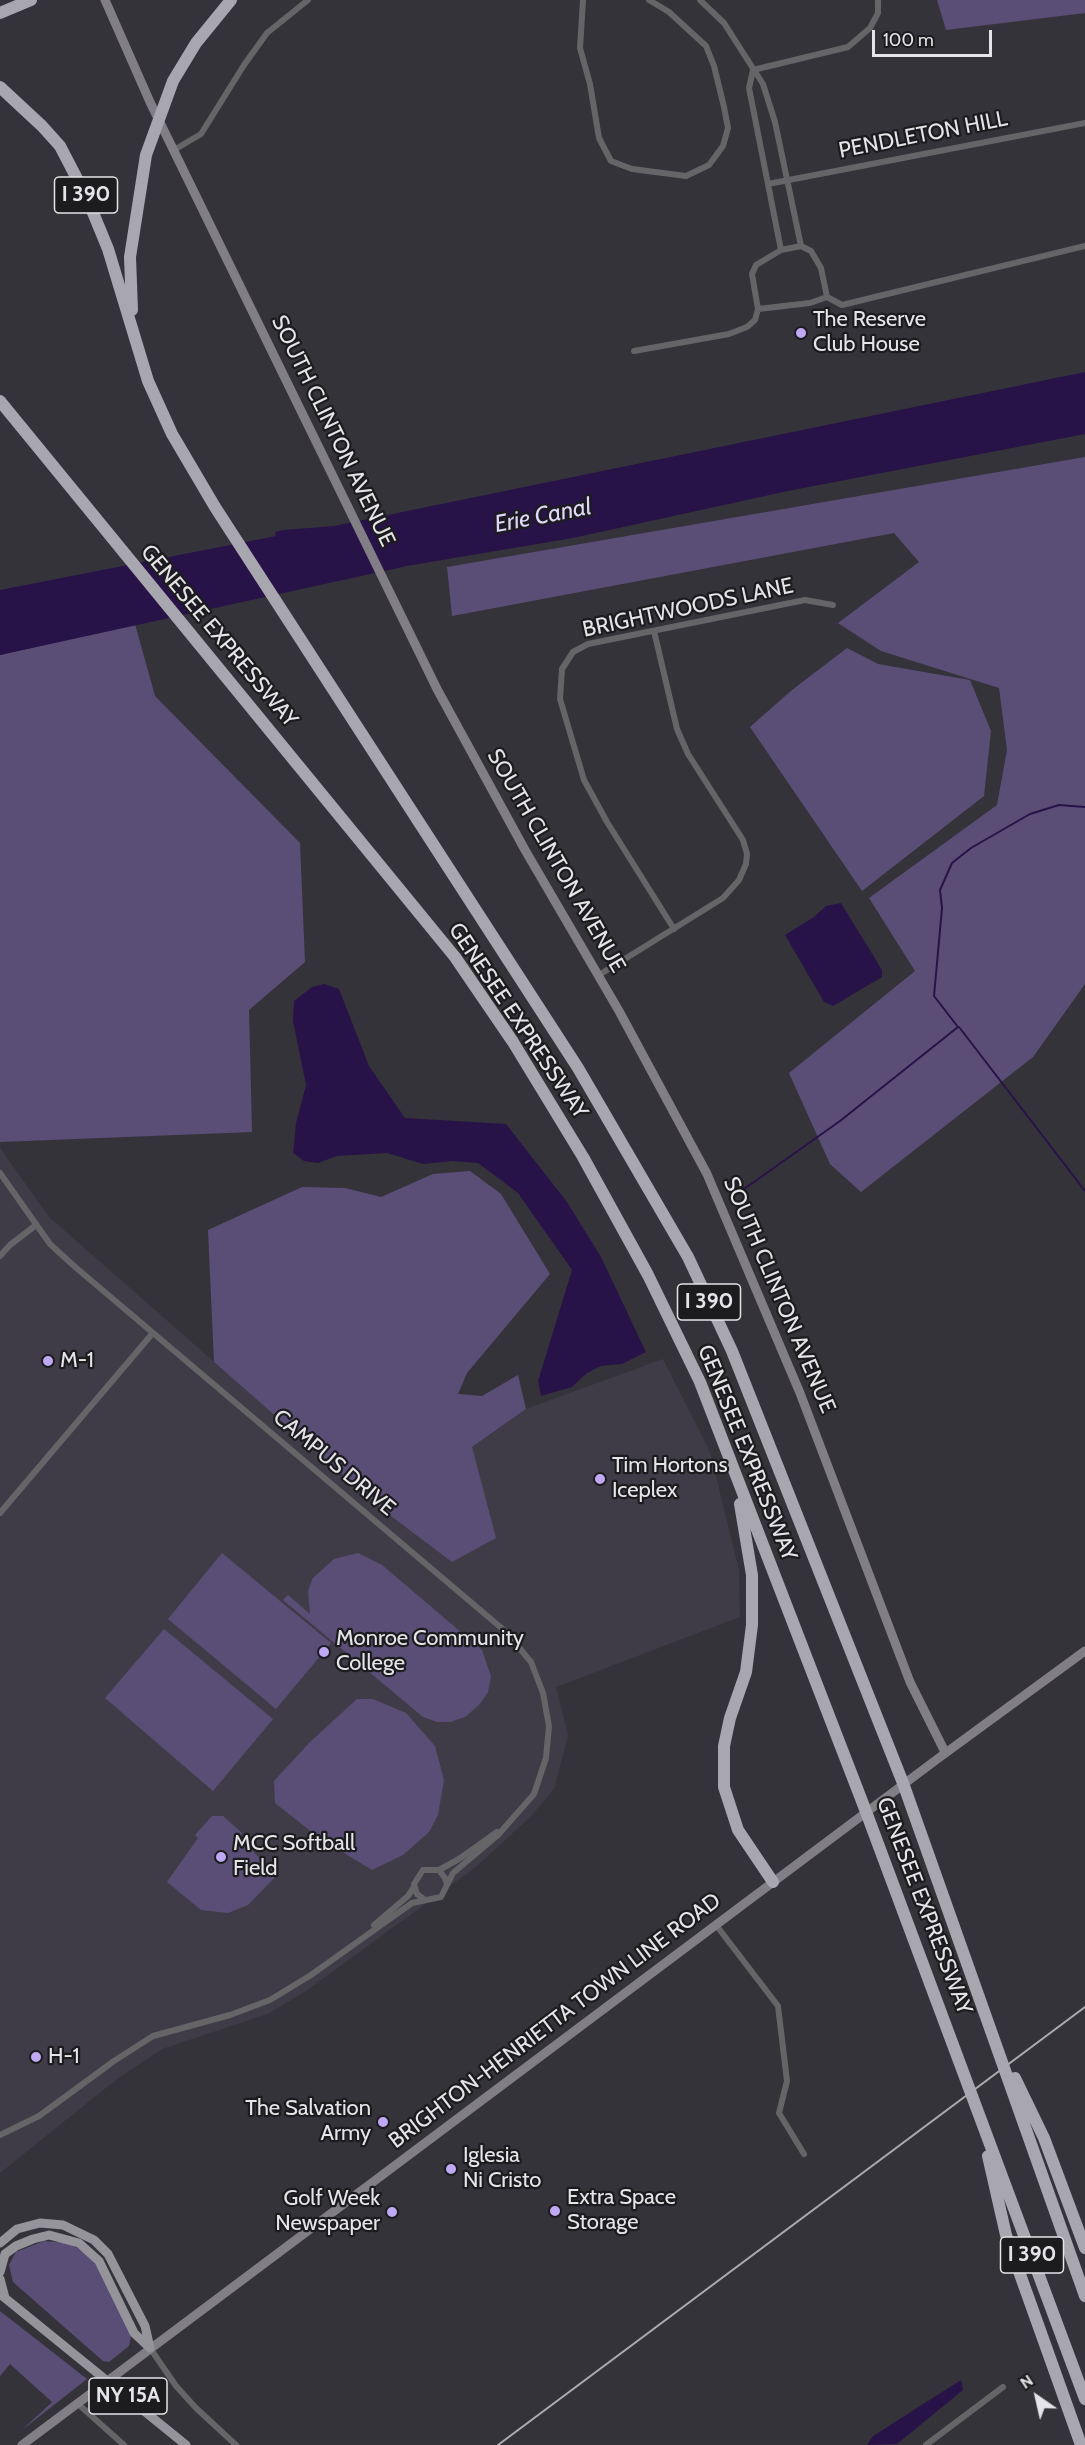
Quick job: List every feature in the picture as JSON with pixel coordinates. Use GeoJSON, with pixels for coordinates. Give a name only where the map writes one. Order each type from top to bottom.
{"type":"FeatureCollection","features":[{"type":"Feature","properties":{"kind":"highway"},"geometry":{"type":"LineString","coordinates":[[0,13],[31,0]]}},
{"type":"Feature","properties":{"kind":"highway"},"geometry":{"type":"LineString","coordinates":[[133,327],[130,257],[146,155],[173,81],[195,43],[231,0]]}},
{"type":"Feature","properties":{"kind":"highway","name":"I 390"},"geometry":{"type":"LineString","coordinates":[[0,87],[60,146],[87,198],[108,249],[133,327]]}},
{"type":"Feature","properties":{"kind":"highway","name":"GENESEE EXPRESSWAY"},"geometry":{"type":"LineString","coordinates":[[133,327],[148,381],[163,416],[215,507],[297,630],[578,1068],[688,1257],[732,1351],[899,1772],[995,2037],[1035,2160],[1085,2296]]}},
{"type":"Feature","properties":{"kind":"highway","name":"GENESEE EXPRESSWAY"},"geometry":{"type":"LineString","coordinates":[[0,401],[111,540],[202,647],[455,957],[513,1042],[583,1157],[648,1275],[700,1382],[978,2110],[1085,2399]]}},
{"type":"Feature","properties":{"kind":"highway"},"geometry":{"type":"LineString","coordinates":[[730,1462],[747,1542],[753,1601],[746,1672],[730,1718],[724,1746],[724,1787],[738,1830],[773,1882]]}},
{"type":"Feature","properties":{"kind":"highway"},"geometry":{"type":"LineString","coordinates":[[995,2037],[1044,2138],[1085,2248]]}},
{"type":"Feature","properties":{"kind":"highway"},"geometry":{"type":"LineString","coordinates":[[978,2110],[1006,2235],[1081,2445]]}},
{"type":"Feature","properties":{"kind":"main road"},"geometry":{"type":"LineString","coordinates":[[0,2243],[17,2229],[40,2223],[63,2225],[94,2240],[108,2254],[145,2326],[150,2348]]}},
{"type":"Feature","properties":{"kind":"main road"},"geometry":{"type":"LineString","coordinates":[[0,2272],[5,2254],[16,2246],[33,2239],[49,2235],[79,2243],[99,2261],[134,2333],[150,2348]]}},
{"type":"Feature","properties":{"kind":"main road"},"geometry":{"type":"LineString","coordinates":[[0,2279],[3,2296]]}},
{"type":"Feature","properties":{"kind":"main road","name":"NY 15A"},"geometry":{"type":"LineString","coordinates":[[3,2296],[186,2445]]}},
{"type":"Feature","properties":{"kind":"street"},"geometry":{"type":"LineString","coordinates":[[174,150],[201,134],[243,64],[267,33],[308,0]]}},
{"type":"Feature","properties":{"kind":"street"},"geometry":{"type":"LineString","coordinates":[[583,0],[580,48],[590,84],[599,138],[611,161],[632,169],[686,176],[709,165],[723,146],[728,128],[724,107],[714,66],[706,46],[669,12],[649,0]]}},
{"type":"Feature","properties":{"kind":"street"},"geometry":{"type":"LineString","coordinates":[[700,0],[724,23],[764,84],[775,122],[801,246]]}},
{"type":"Feature","properties":{"kind":"street"},"geometry":{"type":"LineString","coordinates":[[753,70],[848,47],[870,28],[878,13],[878,0]]}},
{"type":"Feature","properties":{"kind":"street","name":"SOUTH CLINTON AVENUE"},"geometry":{"type":"LineString","coordinates":[[106,2],[174,150],[437,689],[525,850],[599,975],[707,1174],[732,1228],[800,1393],[910,1682],[945,1752]]}},
{"type":"Feature","properties":{"kind":"street"},"geometry":{"type":"LineString","coordinates":[[753,70],[749,88],[781,250]]}},
{"type":"Feature","properties":{"kind":"street","name":"PENDLETON HILL"},"geometry":{"type":"LineString","coordinates":[[768,184],[1085,123]]}},
{"type":"Feature","properties":{"kind":"street"},"geometry":{"type":"LineString","coordinates":[[634,351],[729,334],[747,327],[755,320],[758,309],[752,274],[756,265],[781,250],[801,246],[811,251],[821,268],[827,297]]}},
{"type":"Feature","properties":{"kind":"street"},"geometry":{"type":"LineString","coordinates":[[758,309],[810,303],[827,297],[842,305],[1085,246]]}},
{"type":"Feature","properties":{"kind":"street","name":"BRIGHTWOODS LANE"},"geometry":{"type":"LineString","coordinates":[[674,929],[607,822],[584,780],[566,725],[559,687],[565,662],[580,648],[654,631],[804,600],[833,605]]}},
{"type":"Feature","properties":{"kind":"street"},"geometry":{"type":"LineString","coordinates":[[599,975],[723,898],[734,888],[743,873],[747,854],[742,840],[688,754],[677,729],[654,631]]}},
{"type":"Feature","properties":{"kind":"street","name":"CAMPUS DRIVE"},"geometry":{"type":"LineString","coordinates":[[0,1173],[50,1244],[152,1334],[505,1631],[531,1662],[543,1693],[549,1726],[546,1758],[534,1794],[516,1817],[453,1873],[447,1885]]}},
{"type":"Feature","properties":{"kind":"street"},"geometry":{"type":"LineString","coordinates":[[0,1256],[10,1245],[36,1225]]}},
{"type":"Feature","properties":{"kind":"street"},"geometry":{"type":"LineString","coordinates":[[0,1513],[152,1334]]}},
{"type":"Feature","properties":{"kind":"street","name":"BRIGHTON-HENRIETTA TOWN LINE ROAD"},"geometry":{"type":"LineString","coordinates":[[22,2445],[945,1752],[1085,1651]]}},
{"type":"Feature","properties":{"kind":"street","name":"CAMPUS DRIVE"},"geometry":{"type":"LineString","coordinates":[[438,1870],[459,1859],[516,1817]]}},
{"type":"Feature","properties":{"kind":"street"},"geometry":{"type":"LineString","coordinates":[[0,2135],[39,2116],[114,2061],[153,2037],[230,2015],[270,2000],[311,1975],[412,1903],[441,1897],[447,1885],[446,1878],[438,1870],[423,1870],[415,1878],[414,1886],[408,1896],[367,1933]]}},
{"type":"Feature","properties":{"kind":"street"},"geometry":{"type":"LineString","coordinates":[[414,1886],[417,1894],[426,1900]]}},
{"type":"Feature","properties":{"kind":"street"},"geometry":{"type":"LineString","coordinates":[[716,1925],[778,2006],[787,2081],[779,2114],[804,2154]]}},
{"type":"Feature","properties":{"kind":"street"},"geometry":{"type":"LineString","coordinates":[[150,2348],[176,2386],[236,2445]]}},
{"type":"Feature","properties":{"kind":"street"},"geometry":{"type":"LineString","coordinates":[[926,2445],[1003,2387]]}},
{"type":"Feature","properties":{"kind":"street"},"geometry":{"type":"LineString","coordinates":[[77,2403],[124,2445]]}},
{"type":"Feature","properties":{"kind":"shaded area"},"geometry":{"type":"Polygon","coordinates":[[[937,0],[1085,0],[1085,13],[946,30],[937,0]]]}},
{"type":"Feature","properties":{"kind":"shaded area"},"geometry":{"type":"Polygon","coordinates":[[[1085,457],[1085,984],[1033,1057],[861,1192],[830,1164],[789,1073],[915,971],[869,898],[997,805],[1007,750],[999,688],[881,651],[838,623],[919,562],[894,533],[452,616],[447,567],[1085,457]]]}},
{"type":"Feature","properties":{"kind":"shaded area"},"geometry":{"type":"Polygon","coordinates":[[[135,624],[155,696],[300,843],[305,962],[249,1010],[252,1132],[0,1142],[0,655],[135,624]]]}},
{"type":"Feature","properties":{"kind":"shaded area"},"geometry":{"type":"Polygon","coordinates":[[[847,648],[878,664],[970,680],[991,731],[984,796],[862,891],[750,727],[792,690],[847,648]]]}},
{"type":"Feature","properties":{"kind":"shaded area","name":"Monroe Community College"},"geometry":{"type":"Polygon","coordinates":[[[0,1148],[49,1217],[383,1510],[526,1409],[663,1359],[710,1452],[739,1570],[740,1617],[556,1687],[568,1735],[554,1789],[530,1817],[476,1867],[303,1993],[267,2014],[162,2049],[117,2079],[0,2173],[0,1148]]]}},
{"type":"Feature","properties":{"kind":"shaded area"},"geometry":{"type":"Polygon","coordinates":[[[470,1171],[501,1194],[550,1274],[467,1373],[458,1394],[482,1396],[518,1375],[526,1409],[472,1447],[496,1538],[452,1562],[383,1510],[214,1362],[208,1230],[302,1187],[345,1188],[381,1197],[433,1174],[470,1171]]]}},
{"type":"Feature","properties":{"kind":"shaded area"},"geometry":{"type":"Polygon","coordinates":[[[222,1553],[331,1643],[276,1709],[168,1619],[222,1553]]]}},
{"type":"Feature","properties":{"kind":"shaded area"},"geometry":{"type":"Polygon","coordinates":[[[358,1553],[382,1565],[482,1650],[491,1676],[488,1692],[479,1705],[465,1717],[450,1722],[437,1722],[423,1717],[283,1600],[288,1595],[310,1614],[308,1591],[313,1578],[334,1559],[358,1553]]]}},
{"type":"Feature","properties":{"kind":"shaded area"},"geometry":{"type":"Polygon","coordinates":[[[164,1629],[273,1719],[213,1791],[105,1698],[164,1629]]]}},
{"type":"Feature","properties":{"kind":"shaded area"},"geometry":{"type":"Polygon","coordinates":[[[357,1699],[373,1699],[406,1713],[435,1746],[444,1780],[438,1815],[429,1832],[403,1855],[372,1870],[318,1837],[275,1803],[274,1781],[310,1742],[357,1699]]]}},
{"type":"Feature","properties":{"kind":"shaded area","name":"MCC Softball Field"},"geometry":{"type":"Polygon","coordinates":[[[212,1816],[223,1816],[242,1833],[240,1837],[276,1876],[248,1905],[228,1913],[201,1910],[167,1882],[198,1838],[195,1835],[212,1816]]]}},
{"type":"Feature","properties":{"kind":"shaded area"},"geometry":{"type":"Polygon","coordinates":[[[44,2241],[69,2243],[92,2257],[104,2279],[131,2337],[129,2346],[109,2362],[103,2361],[13,2282],[9,2265],[16,2252],[44,2241]]]}},
{"type":"Feature","properties":{"kind":"shaded area"},"geometry":{"type":"Polygon","coordinates":[[[0,2311],[87,2379],[22,2430],[52,2402],[10,2364],[0,2376],[0,2311]]]}},
{"type":"Feature","properties":{"kind":"water","name":"Erie Canal"},"geometry":{"type":"Polygon","coordinates":[[[1085,372],[1085,434],[788,491],[573,538],[407,566],[0,655],[0,590],[276,536],[275,532],[283,530],[334,526],[1085,372]]]}},
{"type":"Feature","properties":{"kind":"water"},"geometry":{"type":"Polygon","coordinates":[[[841,903],[882,970],[882,977],[833,1006],[824,1002],[785,935],[814,917],[826,906],[841,903]]]}},
{"type":"Feature","properties":{"kind":"water"},"geometry":{"type":"Polygon","coordinates":[[[324,984],[339,989],[369,1066],[405,1118],[506,1124],[567,1202],[601,1257],[646,1352],[622,1364],[601,1366],[587,1373],[572,1387],[541,1396],[538,1381],[572,1270],[518,1193],[478,1163],[452,1161],[423,1164],[387,1153],[337,1156],[318,1163],[304,1161],[293,1153],[296,1123],[306,1085],[293,1021],[294,1001],[312,987],[324,984]]]}},
{"type":"Feature","properties":{"kind":"water"},"geometry":{"type":"Polygon","coordinates":[[[961,2380],[963,2390],[897,2444],[867,2445],[873,2436],[961,2380]]]}},
{"type":"Feature","properties":{"kind":"waterway"},"geometry":{"type":"LineString","coordinates":[[737,1194],[840,1121],[958,1027],[934,996],[942,908],[940,890],[952,863],[971,848],[1030,814],[1059,805],[1085,807]]}},
{"type":"Feature","properties":{"kind":"waterway"},"geometry":{"type":"LineString","coordinates":[[959,1027],[1085,1191]]}},
{"type":"Feature","properties":{"kind":"railway"},"geometry":{"type":"LineString","coordinates":[[498,2445],[1085,2007]]}},
{"type":"Feature","properties":{"kind":"place","name":"The Reserve Club House"},"geometry":{"type":"Point","coordinates":[801,333]}},
{"type":"Feature","properties":{"kind":"place","name":"M-1"},"geometry":{"type":"Point","coordinates":[48,1361]}},
{"type":"Feature","properties":{"kind":"place","name":"Tim Hortons Iceplex"},"geometry":{"type":"Point","coordinates":[600,1479]}},
{"type":"Feature","properties":{"kind":"place","name":"Monroe Community College"},"geometry":{"type":"Point","coordinates":[324,1652]}},
{"type":"Feature","properties":{"kind":"place","name":"MCC Softball Field"},"geometry":{"type":"Point","coordinates":[221,1857]}},
{"type":"Feature","properties":{"kind":"place","name":"H-1"},"geometry":{"type":"Point","coordinates":[36,2057]}},
{"type":"Feature","properties":{"kind":"place","name":"The Salvation Army"},"geometry":{"type":"Point","coordinates":[383,2122]}},
{"type":"Feature","properties":{"kind":"place","name":"Iglesia Ni Cristo"},"geometry":{"type":"Point","coordinates":[451,2169]}},
{"type":"Feature","properties":{"kind":"place","name":"Extra Space Storage"},"geometry":{"type":"Point","coordinates":[555,2211]}},
{"type":"Feature","properties":{"kind":"place","name":"Golf Week Newspaper"},"geometry":{"type":"Point","coordinates":[392,2212]}}]}
